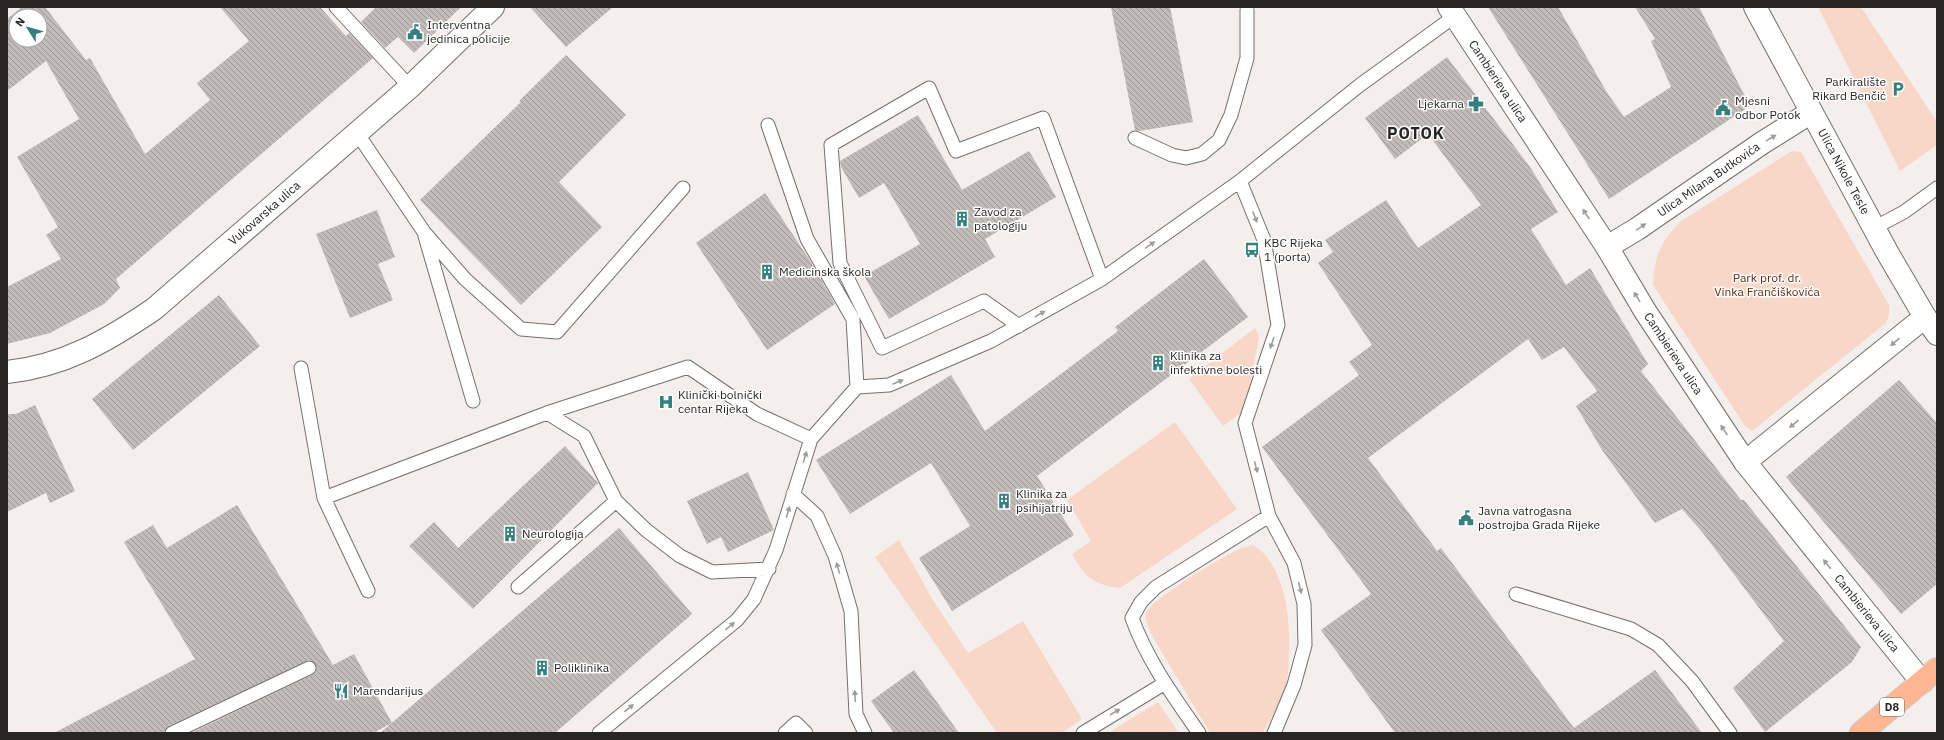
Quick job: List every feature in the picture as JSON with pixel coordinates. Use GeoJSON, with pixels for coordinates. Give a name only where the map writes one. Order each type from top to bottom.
{"type":"FeatureCollection","features":[{"type":"Feature","properties":{"kind":"main road","name":"D8"},"geometry":{"type":"LineString","coordinates":[[1861,733],[1930,675]]}},
{"type":"Feature","properties":{"kind":"street","name":"Vukovarska ulica"},"geometry":{"type":"LineString","coordinates":[[7,372],[47,365],[80,353],[116,335],[154,309],[410,87],[493,7]]}},
{"type":"Feature","properties":{"kind":"street","name":"Ulica Nikole Tesle"},"geometry":{"type":"LineString","coordinates":[[1755,7],[1810,113],[1874,228],[1931,325]]}},
{"type":"Feature","properties":{"kind":"street","name":"Cambierieva ulica"},"geometry":{"type":"LineString","coordinates":[[1452,12],[1607,247],[1650,317],[1745,462],[1930,675]]}},
{"type":"Feature","properties":{"kind":"street","name":"Ulica Milana Butkovića"},"geometry":{"type":"LineString","coordinates":[[1607,247],[1638,229],[1762,143],[1810,113]]}},
{"type":"Feature","properties":{"kind":"street"},"geometry":{"type":"LineString","coordinates":[[1745,462],[1931,325]]}},
{"type":"Feature","properties":{"kind":"lane"},"geometry":{"type":"LineString","coordinates":[[336,7],[410,87]]}},
{"type":"Feature","properties":{"kind":"lane"},"geometry":{"type":"LineString","coordinates":[[1135,138],[1172,155],[1186,158],[1202,154],[1219,140],[1231,115],[1247,58],[1247,10]]}},
{"type":"Feature","properties":{"kind":"lane"},"geometry":{"type":"LineString","coordinates":[[857,387],[889,385],[991,341],[1102,279],[1240,181],[1452,12]]}},
{"type":"Feature","properties":{"kind":"lane"},"geometry":{"type":"LineString","coordinates":[[1019,326],[984,301],[882,348],[840,263],[830,145],[929,88],[956,151],[1043,118],[1102,279]]}},
{"type":"Feature","properties":{"kind":"lane"},"geometry":{"type":"LineString","coordinates":[[599,733],[737,620],[754,599],[776,550],[811,439],[857,387],[854,319],[807,239],[768,125]]}},
{"type":"Feature","properties":{"kind":"lane"},"geometry":{"type":"LineString","coordinates":[[357,133],[424,232],[494,310],[521,329],[557,332],[683,188]]}},
{"type":"Feature","properties":{"kind":"lane"},"geometry":{"type":"LineString","coordinates":[[1240,181],[1264,240],[1278,325],[1245,423],[1269,516],[1294,563],[1304,604],[1305,645],[1294,685],[1274,733]]}},
{"type":"Feature","properties":{"kind":"lane"},"geometry":{"type":"LineString","coordinates":[[1874,228],[1904,212],[1937,188]]}},
{"type":"Feature","properties":{"kind":"lane"},"geometry":{"type":"LineString","coordinates":[[424,232],[473,401]]}},
{"type":"Feature","properties":{"kind":"lane"},"geometry":{"type":"LineString","coordinates":[[324,498],[547,413],[688,367],[757,414],[811,439]]}},
{"type":"Feature","properties":{"kind":"lane"},"geometry":{"type":"LineString","coordinates":[[301,368],[324,498],[368,591]]}},
{"type":"Feature","properties":{"kind":"lane"},"geometry":{"type":"LineString","coordinates":[[547,413],[584,436],[616,501],[646,530],[680,556],[712,572],[768,569]]}},
{"type":"Feature","properties":{"kind":"lane"},"geometry":{"type":"LineString","coordinates":[[793,494],[816,516],[835,556],[850,611],[856,714],[865,733]]}},
{"type":"Feature","properties":{"kind":"lane"},"geometry":{"type":"LineString","coordinates":[[518,587],[616,501]]}},
{"type":"Feature","properties":{"kind":"lane"},"geometry":{"type":"LineString","coordinates":[[1199,733],[1165,683],[1138,636],[1132,618],[1141,602],[1156,587],[1269,516]]}},
{"type":"Feature","properties":{"kind":"lane"},"geometry":{"type":"LineString","coordinates":[[1516,594],[1631,629],[1658,645],[1692,680],[1730,733]]}},
{"type":"Feature","properties":{"kind":"lane"},"geometry":{"type":"LineString","coordinates":[[172,733],[309,668]]}},
{"type":"Feature","properties":{"kind":"lane"},"geometry":{"type":"LineString","coordinates":[[1083,733],[1165,683]]}},
{"type":"Feature","properties":{"kind":"lane"},"geometry":{"type":"LineString","coordinates":[[784,733],[796,723],[806,733]]}},
{"type":"Feature","properties":{"kind":"green space"},"geometry":{"type":"Polygon","coordinates":[[[1818,7],[1861,7],[1937,122],[1937,145],[1900,171],[1818,7]]]}},
{"type":"Feature","properties":{"kind":"green space","name":"Park prof. dr. Vinka Frančiškovića"},"geometry":{"type":"Polygon","coordinates":[[[1792,151],[1801,152],[1889,305],[1889,315],[1886,323],[1752,431],[1745,426],[1653,285],[1655,266],[1657,257],[1668,235],[1681,221],[1792,151]]]}},
{"type":"Feature","properties":{"kind":"green space"},"geometry":{"type":"Polygon","coordinates":[[[1255,328],[1259,337],[1245,410],[1223,426],[1189,379],[1255,328]]]}},
{"type":"Feature","properties":{"kind":"green space"},"geometry":{"type":"Polygon","coordinates":[[[1175,422],[1237,509],[1120,588],[1096,582],[1081,569],[1072,554],[1091,541],[1067,500],[1175,422]]]}},
{"type":"Feature","properties":{"kind":"green space"},"geometry":{"type":"Polygon","coordinates":[[[899,540],[933,600],[968,653],[1023,621],[1082,719],[1062,733],[997,733],[875,557],[899,540]]]}},
{"type":"Feature","properties":{"kind":"green space"},"geometry":{"type":"Polygon","coordinates":[[[1253,545],[1266,556],[1275,570],[1282,588],[1289,627],[1289,665],[1287,681],[1277,708],[1262,733],[1210,733],[1151,634],[1146,620],[1146,613],[1160,599],[1202,570],[1237,550],[1253,545]]]}},
{"type":"Feature","properties":{"kind":"green space"},"geometry":{"type":"Polygon","coordinates":[[[1158,702],[1179,733],[1108,733],[1158,702]]]}},
{"type":"Feature","properties":{"kind":"building"},"geometry":{"type":"Polygon","coordinates":[[[22,7],[46,8],[21,8],[22,7]]]}},
{"type":"Feature","properties":{"kind":"building"},"geometry":{"type":"Polygon","coordinates":[[[220,7],[320,7],[346,36],[349,33],[373,58],[116,279],[120,288],[104,304],[50,333],[7,344],[7,287],[61,259],[46,235],[58,227],[17,157],[79,119],[46,61],[7,91],[7,19],[8,18],[8,48],[48,48],[48,11],[86,60],[90,58],[145,154],[210,100],[197,83],[249,41],[220,7]]]}},
{"type":"Feature","properties":{"kind":"building","name":"Interventna jedinica policije"},"geometry":{"type":"Polygon","coordinates":[[[376,7],[461,7],[414,53],[398,37],[385,48],[361,22],[376,7]]]}},
{"type":"Feature","properties":{"kind":"building"},"geometry":{"type":"Polygon","coordinates":[[[530,7],[613,7],[566,47],[530,7]]]}},
{"type":"Feature","properties":{"kind":"building"},"geometry":{"type":"Polygon","coordinates":[[[1111,7],[1170,7],[1193,122],[1140,131],[1135,130],[1111,7]]]}},
{"type":"Feature","properties":{"kind":"building"},"geometry":{"type":"Polygon","coordinates":[[[1488,7],[1558,7],[1606,91],[1624,117],[1671,87],[1651,41],[1655,39],[1635,7],[1699,7],[1750,106],[1609,199],[1488,7]]]}},
{"type":"Feature","properties":{"kind":"building"},"geometry":{"type":"Polygon","coordinates":[[[566,55],[626,115],[559,182],[602,227],[521,305],[420,200],[521,102],[519,101],[566,55]]]}},
{"type":"Feature","properties":{"kind":"building"},"geometry":{"type":"Polygon","coordinates":[[[1447,57],[1530,167],[1558,212],[1531,229],[1566,285],[1590,268],[1648,364],[1641,371],[1741,500],[1744,500],[1861,647],[1852,662],[1765,732],[1733,688],[1784,641],[1703,533],[1682,509],[1655,523],[1602,450],[1576,406],[1597,391],[1564,347],[1542,360],[1528,339],[1368,458],[1437,551],[1441,548],[1574,728],[1655,670],[1702,733],[1395,733],[1321,630],[1371,594],[1262,447],[1359,375],[1349,362],[1372,345],[1318,263],[1333,252],[1325,240],[1386,200],[1418,248],[1481,205],[1428,134],[1395,159],[1365,118],[1447,57]]]}},
{"type":"Feature","properties":{"kind":"building","name":"Zavod za patologiju"},"geometry":{"type":"Polygon","coordinates":[[[918,115],[962,190],[1029,151],[1056,197],[985,239],[995,257],[889,319],[864,276],[920,244],[884,183],[859,198],[841,167],[840,161],[918,115]]]}},
{"type":"Feature","properties":{"kind":"building","name":"Medicinska škola"},"geometry":{"type":"Polygon","coordinates":[[[765,193],[809,259],[835,304],[767,350],[696,243],[765,193]]]}},
{"type":"Feature","properties":{"kind":"building"},"geometry":{"type":"Polygon","coordinates":[[[377,210],[395,257],[378,264],[393,300],[350,318],[316,234],[377,210]]]}},
{"type":"Feature","properties":{"kind":"building"},"geometry":{"type":"Polygon","coordinates":[[[1204,259],[1248,317],[1037,476],[1074,535],[952,611],[919,558],[970,526],[931,463],[850,514],[816,460],[951,375],[985,431],[1118,331],[1115,327],[1204,259]]]}},
{"type":"Feature","properties":{"kind":"building"},"geometry":{"type":"Polygon","coordinates":[[[219,295],[260,346],[133,450],[92,399],[219,295]]]}},
{"type":"Feature","properties":{"kind":"building"},"geometry":{"type":"Polygon","coordinates":[[[1899,380],[1937,423],[1937,584],[1901,614],[1786,477],[1899,380]]]}},
{"type":"Feature","properties":{"kind":"building"},"geometry":{"type":"Polygon","coordinates":[[[35,405],[75,491],[50,503],[46,493],[7,512],[7,414],[16,414],[35,405]]]}},
{"type":"Feature","properties":{"kind":"building","name":"Neurologija"},"geometry":{"type":"Polygon","coordinates":[[[565,446],[598,483],[473,609],[409,546],[434,522],[458,548],[565,446]]]}},
{"type":"Feature","properties":{"kind":"building"},"geometry":{"type":"Polygon","coordinates":[[[748,472],[774,530],[728,552],[721,537],[707,544],[687,501],[748,472]]]}},
{"type":"Feature","properties":{"kind":"building"},"geometry":{"type":"Polygon","coordinates":[[[237,505],[333,665],[354,654],[392,723],[373,733],[191,733],[312,675],[316,672],[316,665],[309,660],[169,726],[164,733],[54,733],[195,659],[124,542],[153,525],[167,548],[237,505]]]}},
{"type":"Feature","properties":{"kind":"building","name":"Poliklinika"},"geometry":{"type":"Polygon","coordinates":[[[619,528],[692,614],[555,733],[380,733],[619,528]]]}},
{"type":"Feature","properties":{"kind":"building"},"geometry":{"type":"Polygon","coordinates":[[[914,670],[959,733],[894,733],[871,701],[914,670]]]}},
{"type":"Feature","properties":{"kind":"place","name":"Interventna jedinica policije"},"geometry":{"type":"Point","coordinates":[415,32]}},
{"type":"Feature","properties":{"kind":"place","name":"Parkiralište Rikard Benčić"},"geometry":{"type":"Point","coordinates":[1898,89]}},
{"type":"Feature","properties":{"kind":"place","name":"Ljekarna"},"geometry":{"type":"Point","coordinates":[1476,104]}},
{"type":"Feature","properties":{"kind":"place","name":"Mjesni odbor Potok"},"geometry":{"type":"Point","coordinates":[1723,108]}},
{"type":"Feature","properties":{"kind":"place","name":"Zavod za patologiju"},"geometry":{"type":"Point","coordinates":[962,219]}},
{"type":"Feature","properties":{"kind":"place","name":"KBC Rijeka 1 (porta)"},"geometry":{"type":"Point","coordinates":[1252,250]}},
{"type":"Feature","properties":{"kind":"place","name":"Medicinska škola"},"geometry":{"type":"Point","coordinates":[767,272]}},
{"type":"Feature","properties":{"kind":"place","name":"Klinika za infektivne bolesti"},"geometry":{"type":"Point","coordinates":[1158,363]}},
{"type":"Feature","properties":{"kind":"place","name":"Klinički bolnički centar Rijeka"},"geometry":{"type":"Point","coordinates":[666,402]}},
{"type":"Feature","properties":{"kind":"place","name":"Klinika za psihijatriju"},"geometry":{"type":"Point","coordinates":[1004,501]}},
{"type":"Feature","properties":{"kind":"place","name":"Javna vatrogasna postrojba Grada Rijeke"},"geometry":{"type":"Point","coordinates":[1466,518]}},
{"type":"Feature","properties":{"kind":"place","name":"Neurologija"},"geometry":{"type":"Point","coordinates":[510,534]}},
{"type":"Feature","properties":{"kind":"place","name":"Poliklinika"},"geometry":{"type":"Point","coordinates":[542,668]}},
{"type":"Feature","properties":{"kind":"place","name":"Marendarijus"},"geometry":{"type":"Point","coordinates":[341,691]}},
{"type":"Feature","properties":{"kind":"district","name":"POTOK"},"geometry":{"type":"Point","coordinates":[1416,133]}}]}
